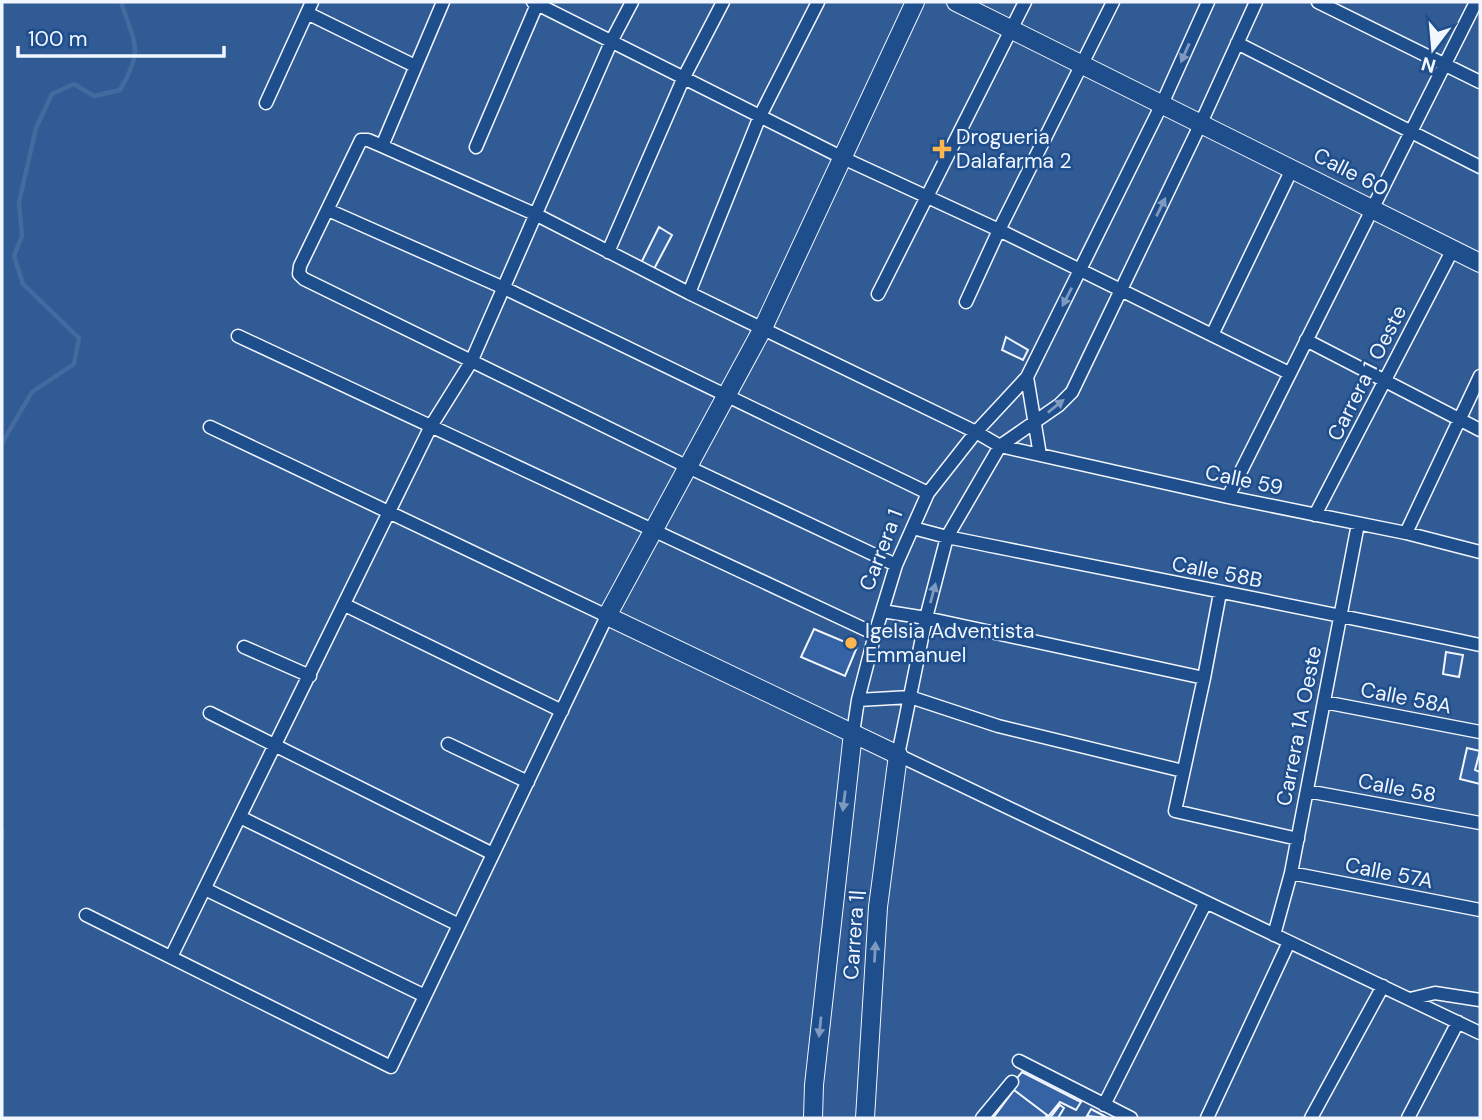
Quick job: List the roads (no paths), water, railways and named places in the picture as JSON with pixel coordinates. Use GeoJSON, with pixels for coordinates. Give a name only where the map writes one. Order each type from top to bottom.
{"type":"FeatureCollection","features":[{"type":"Feature","properties":{"kind":"street"},"geometry":{"type":"LineString","coordinates":[[443,2],[382,145],[368,139],[361,140],[300,266],[299,274],[304,279],[471,362],[897,565]]}},
{"type":"Feature","properties":{"kind":"street"},"geometry":{"type":"LineString","coordinates":[[476,147],[536,2],[843,158],[999,230],[1289,373]]}},
{"type":"Feature","properties":{"kind":"street"},"geometry":{"type":"LineString","coordinates":[[171,957],[431,426],[471,362],[612,40],[632,2]]}},
{"type":"Feature","properties":{"kind":"street"},"geometry":{"type":"LineString","coordinates":[[608,252],[684,77],[723,2]]}},
{"type":"Feature","properties":{"kind":"street"},"geometry":{"type":"LineString","coordinates":[[690,293],[760,116],[818,2]]}},
{"type":"Feature","properties":{"kind":"street"},"geometry":{"type":"LineString","coordinates":[[86,915],[391,1067],[607,616],[763,327],[915,2]]}},
{"type":"Feature","properties":{"kind":"street","name":"Calle 60"},"geometry":{"type":"LineString","coordinates":[[956,2],[1480,263]]}},
{"type":"Feature","properties":{"kind":"street"},"geometry":{"type":"LineString","coordinates":[[878,294],[1025,2]]}},
{"type":"Feature","properties":{"kind":"street"},"geometry":{"type":"LineString","coordinates":[[966,302],[1113,2]]}},
{"type":"Feature","properties":{"kind":"street","name":"Carrera 1"},"geometry":{"type":"LineString","coordinates":[[813,1118],[814,1085],[858,700],[897,565],[928,493],[975,432],[1027,377],[1081,270],[1208,2]]}},
{"type":"Feature","properties":{"kind":"street"},"geometry":{"type":"LineString","coordinates":[[898,755],[926,618],[947,537],[1000,446],[1059,405],[1072,392],[1255,2]]}},
{"type":"Feature","properties":{"kind":"street"},"geometry":{"type":"LineString","coordinates":[[1318,2],[1480,82]]}},
{"type":"Feature","properties":{"kind":"street"},"geometry":{"type":"LineString","coordinates":[[1228,497],[1476,2]]}},
{"type":"Feature","properties":{"kind":"street"},"geometry":{"type":"LineString","coordinates":[[267,103],[309,7],[415,66]]}},
{"type":"Feature","properties":{"kind":"street"},"geometry":{"type":"LineString","coordinates":[[1237,43],[1480,167]]}},
{"type":"Feature","properties":{"kind":"street","name":"Calle 59"},"geometry":{"type":"LineString","coordinates":[[382,145],[537,215],[1000,446],[1406,533],[1480,552]]}},
{"type":"Feature","properties":{"kind":"street"},"geometry":{"type":"LineString","coordinates":[[1212,335],[1292,169]]}},
{"type":"Feature","properties":{"kind":"street"},"geometry":{"type":"LineString","coordinates":[[328,210],[504,288],[928,493]]}},
{"type":"Feature","properties":{"kind":"street","name":"Carrera 1 Oeste"},"geometry":{"type":"LineString","coordinates":[[1315,515],[1453,249]]}},
{"type":"Feature","properties":{"kind":"street"},"geometry":{"type":"LineString","coordinates":[[238,336],[875,634]]}},
{"type":"Feature","properties":{"kind":"street"},"geometry":{"type":"LineString","coordinates":[[1306,340],[1480,430]]}},
{"type":"Feature","properties":{"kind":"street"},"geometry":{"type":"LineString","coordinates":[[1406,533],[1480,376]]}},
{"type":"Feature","properties":{"kind":"street"},"geometry":{"type":"LineString","coordinates":[[1027,377],[1040,455]]}},
{"type":"Feature","properties":{"kind":"street"},"geometry":{"type":"LineString","coordinates":[[210,427],[1480,1033]]}},
{"type":"Feature","properties":{"kind":"street","name":"Carrera 1A Oeste"},"geometry":{"type":"LineString","coordinates":[[1274,935],[1298,839],[1358,524]]}},
{"type":"Feature","properties":{"kind":"street","name":"Calle 58B"},"geometry":{"type":"LineString","coordinates":[[913,528],[1480,645]]}},
{"type":"Feature","properties":{"kind":"street"},"geometry":{"type":"LineString","coordinates":[[1220,593],[1175,811],[1298,839]]}},
{"type":"Feature","properties":{"kind":"street"},"geometry":{"type":"LineString","coordinates":[[345,605],[562,711]]}},
{"type":"Feature","properties":{"kind":"street"},"geometry":{"type":"LineString","coordinates":[[882,611],[926,618],[1204,678]]}},
{"type":"Feature","properties":{"kind":"street"},"geometry":{"type":"LineString","coordinates":[[244,646],[310,676]]}},
{"type":"Feature","properties":{"kind":"street"},"geometry":{"type":"LineString","coordinates":[[858,700],[910,697],[998,726],[1183,771]]}},
{"type":"Feature","properties":{"kind":"street","name":"Calle 58A"},"geometry":{"type":"LineString","coordinates":[[1324,702],[1480,732]]}},
{"type":"Feature","properties":{"kind":"street"},"geometry":{"type":"LineString","coordinates":[[210,713],[493,854]]}},
{"type":"Feature","properties":{"kind":"street"},"geometry":{"type":"LineString","coordinates":[[448,744],[528,782]]}},
{"type":"Feature","properties":{"kind":"street","name":"Carrera 1|"},"geometry":{"type":"LineString","coordinates":[[865,1118],[878,906],[898,755]]}},
{"type":"Feature","properties":{"kind":"street","name":"Calle 58"},"geometry":{"type":"LineString","coordinates":[[1307,790],[1480,823]]}},
{"type":"Feature","properties":{"kind":"street"},"geometry":{"type":"LineString","coordinates":[[240,817],[459,925]]}},
{"type":"Feature","properties":{"kind":"street","name":"Calle 57A"},"geometry":{"type":"LineString","coordinates":[[1291,873],[1480,910]]}},
{"type":"Feature","properties":{"kind":"street"},"geometry":{"type":"LineString","coordinates":[[205,889],[425,996]]}},
{"type":"Feature","properties":{"kind":"street"},"geometry":{"type":"LineString","coordinates":[[1104,1105],[1206,902]]}},
{"type":"Feature","properties":{"kind":"street"},"geometry":{"type":"LineString","coordinates":[[1207,1118],[1289,942]]}},
{"type":"Feature","properties":{"kind":"street"},"geometry":{"type":"LineString","coordinates":[[1311,1118],[1383,986]]}},
{"type":"Feature","properties":{"kind":"street"},"geometry":{"type":"LineString","coordinates":[[1410,999],[1435,993],[1480,1000]]}},
{"type":"Feature","properties":{"kind":"street"},"geometry":{"type":"LineString","coordinates":[[1408,1118],[1458,1022]]}},
{"type":"Feature","properties":{"kind":"street"},"geometry":{"type":"LineString","coordinates":[[1019,1061],[1131,1118]]}},
{"type":"Feature","properties":{"kind":"street"},"geometry":{"type":"LineString","coordinates":[[982,1118],[1012,1082]]}},
{"type":"Feature","properties":{"kind":"waterway"},"geometry":{"type":"LineString","coordinates":[[2,443],[32,392],[74,364],[79,338],[23,284],[14,256],[22,236],[19,202],[36,128],[52,94],[74,84],[94,96],[120,90],[132,66],[135,48],[122,2]]}},
{"type":"Feature","properties":{"kind":"waterway"},"geometry":{"type":"LineString","coordinates":[[2,829],[2,839]]}},
{"type":"Feature","properties":{"kind":"place","name":"Drogueria Dalafarma 2"},"geometry":{"type":"Point","coordinates":[942,149]}},
{"type":"Feature","properties":{"kind":"place","name":"Igelsia Adventista Emmanuel"},"geometry":{"type":"Point","coordinates":[851,643]}}]}
